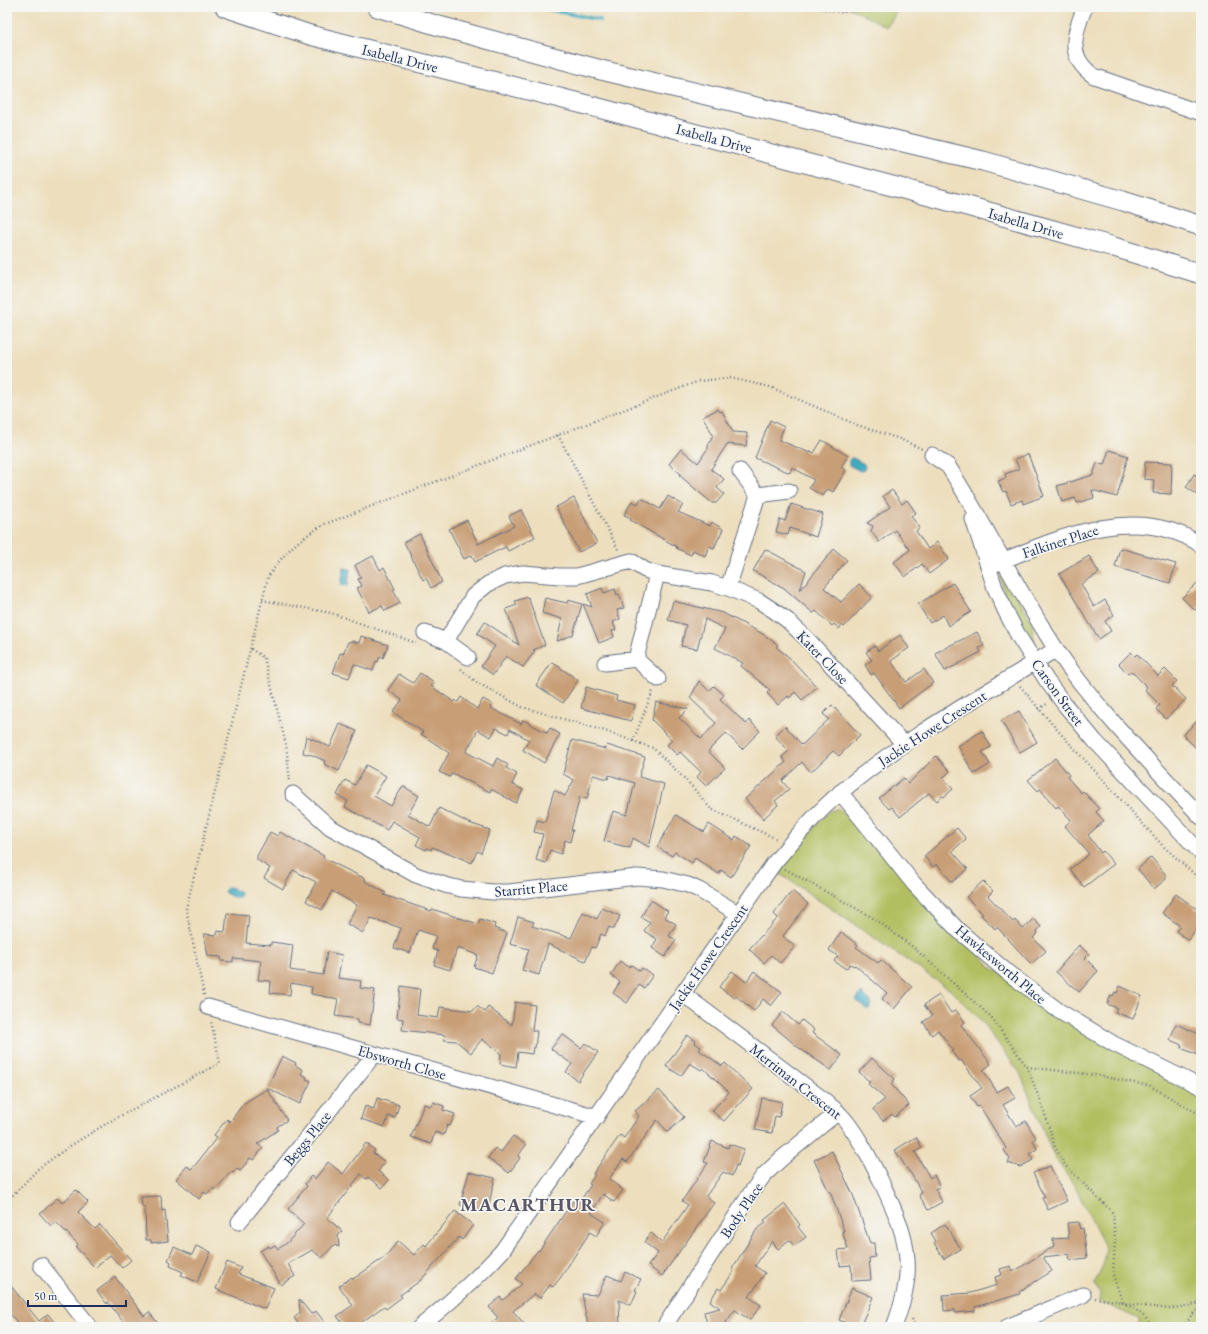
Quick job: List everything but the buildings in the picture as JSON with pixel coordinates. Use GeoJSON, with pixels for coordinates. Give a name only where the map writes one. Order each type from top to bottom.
{"type":"FeatureCollection","features":[{"type":"Feature","properties":{"kind":"main road","name":"Isabella Drive"},"geometry":{"type":"LineString","coordinates":[[225,7],[310,35],[595,107],[960,204],[1114,247],[1201,274]]}},
{"type":"Feature","properties":{"kind":"main road"},"geometry":{"type":"LineString","coordinates":[[377,7],[439,26],[601,70],[983,161],[1123,201],[1201,226]]}},
{"type":"Feature","properties":{"kind":"street"},"geometry":{"type":"LineString","coordinates":[[1085,7],[1075,34],[1075,49],[1079,62],[1088,72],[1094,76],[1201,113]]}},
{"type":"Feature","properties":{"kind":"street","name":"Carson Street"},"geometry":{"type":"LineString","coordinates":[[932,455],[948,466],[1056,649],[1098,704],[1201,817]]}},
{"type":"Feature","properties":{"kind":"street"},"geometry":{"type":"LineString","coordinates":[[740,471],[758,495]]}},
{"type":"Feature","properties":{"kind":"street"},"geometry":{"type":"LineString","coordinates":[[758,495],[789,491]]}},
{"type":"Feature","properties":{"kind":"street"},"geometry":{"type":"LineString","coordinates":[[728,588],[758,495]]}},
{"type":"Feature","properties":{"kind":"street","name":"Carson Street"},"geometry":{"type":"LineString","coordinates":[[968,498],[995,588],[1005,610],[1035,662],[1065,705],[1094,741],[1201,853]]}},
{"type":"Feature","properties":{"kind":"street","name":"Falkiner Place"},"geometry":{"type":"LineString","coordinates":[[988,566],[1073,534],[1109,526],[1144,525],[1170,530],[1201,544]]}},
{"type":"Feature","properties":{"kind":"street","name":"Kater Close"},"geometry":{"type":"LineString","coordinates":[[625,563],[631,561],[645,570],[658,574],[712,583],[759,601],[787,620],[810,642],[904,744]]}},
{"type":"Feature","properties":{"kind":"street"},"geometry":{"type":"LineString","coordinates":[[446,641],[473,596],[488,584],[505,576],[523,573],[577,576],[625,563]]}},
{"type":"Feature","properties":{"kind":"street"},"geometry":{"type":"LineString","coordinates":[[636,658],[658,574]]}},
{"type":"Feature","properties":{"kind":"street"},"geometry":{"type":"LineString","coordinates":[[422,639],[446,641],[462,662]]}},
{"type":"Feature","properties":{"kind":"street","name":"Jackie Howe Crescent"},"geometry":{"type":"LineString","coordinates":[[420,1327],[485,1270],[502,1250],[774,863],[802,830],[840,792],[904,744],[1056,649]]}},
{"type":"Feature","properties":{"kind":"street"},"geometry":{"type":"LineString","coordinates":[[605,664],[636,658]]}},
{"type":"Feature","properties":{"kind":"street"},"geometry":{"type":"LineString","coordinates":[[636,658],[658,679]]}},
{"type":"Feature","properties":{"kind":"street","name":"Hawkesworth Place"},"geometry":{"type":"LineString","coordinates":[[840,792],[914,884],[958,930],[1006,972],[1059,1010],[1114,1044],[1201,1087]]}},
{"type":"Feature","properties":{"kind":"street","name":"Starritt Place"},"geometry":{"type":"LineString","coordinates":[[293,794],[330,827],[416,875],[445,885],[474,890],[509,892],[638,877],[663,879],[688,885],[699,890],[739,914]]}},
{"type":"Feature","properties":{"kind":"street","name":"Merriman Crescent"},"geometry":{"type":"LineString","coordinates":[[683,994],[824,1100],[838,1112],[855,1133],[865,1149],[894,1208],[903,1232],[907,1260],[906,1288],[903,1302],[894,1327]]}},
{"type":"Feature","properties":{"kind":"street","name":"Ebsworth Close"},"geometry":{"type":"LineString","coordinates":[[208,1007],[374,1055],[597,1116]]}},
{"type":"Feature","properties":{"kind":"street","name":"Beggs Place"},"geometry":{"type":"LineString","coordinates":[[239,1222],[374,1055]]}},
{"type":"Feature","properties":{"kind":"street","name":"Body Place"},"geometry":{"type":"LineString","coordinates":[[664,1327],[750,1194],[764,1175],[838,1112]]}},
{"type":"Feature","properties":{"kind":"street"},"geometry":{"type":"LineString","coordinates":[[41,1265],[90,1327]]}},
{"type":"Feature","properties":{"kind":"street"},"geometry":{"type":"LineString","coordinates":[[1007,1327],[1083,1295]]}},
{"type":"Feature","properties":{"kind":"path"},"geometry":{"type":"LineString","coordinates":[[813,7],[844,12],[847,7]]}},
{"type":"Feature","properties":{"kind":"path"},"geometry":{"type":"LineString","coordinates":[[7,1201],[39,1168],[70,1146],[109,1122],[220,1062],[208,1007],[202,988],[186,909],[268,577],[279,560],[293,546],[326,524],[699,381],[730,378],[770,387],[857,425],[900,439],[932,455]]}},
{"type":"Feature","properties":{"kind":"path"},"geometry":{"type":"LineString","coordinates":[[558,435],[625,563]]}},
{"type":"Feature","properties":{"kind":"path"},"geometry":{"type":"LineString","coordinates":[[262,600],[331,613],[422,639]]}},
{"type":"Feature","properties":{"kind":"path"},"geometry":{"type":"LineString","coordinates":[[250,649],[264,658],[266,664],[270,685],[286,744],[288,774],[293,794]]}},
{"type":"Feature","properties":{"kind":"path"},"geometry":{"type":"LineString","coordinates":[[462,662],[476,682],[522,707],[605,731],[653,748],[688,782],[711,809],[790,845]]}},
{"type":"Feature","properties":{"kind":"path"},"geometry":{"type":"LineString","coordinates":[[633,741],[658,679]]}},
{"type":"Feature","properties":{"kind":"path"},"geometry":{"type":"LineString","coordinates":[[1018,683],[1053,725],[1163,846],[1201,880]]}},
{"type":"Feature","properties":{"kind":"path"},"geometry":{"type":"LineString","coordinates":[[774,863],[875,919],[914,948],[991,1018],[1027,1067],[1042,1106],[1055,1147],[1065,1165],[1113,1212],[1115,1240],[1113,1275],[1123,1303],[1144,1316],[1149,1321],[1151,1327]]}},
{"type":"Feature","properties":{"kind":"path"},"geometry":{"type":"LineString","coordinates":[[1027,1067],[1095,1075],[1150,1086],[1201,1114]]}},
{"type":"Feature","properties":{"kind":"path"},"geometry":{"type":"LineString","coordinates":[[1083,1295],[1123,1303],[1169,1309],[1201,1304]]}},
{"type":"Feature","properties":{"kind":"path"},"geometry":{"type":"LineString","coordinates":[[1184,1327],[1201,1304]]}},
{"type":"Feature","properties":{"kind":"path"},"geometry":{"type":"LineString","coordinates":[[909,1314],[916,1327]]}},
{"type":"Feature","properties":{"kind":"green space"},"geometry":{"type":"Polygon","coordinates":[[[848,7],[900,7],[887,27],[848,7]]]}},
{"type":"Feature","properties":{"kind":"green space"},"geometry":{"type":"Polygon","coordinates":[[[1001,570],[1031,620],[1035,643],[1033,644],[1007,599],[1003,589],[1001,570]]]}},
{"type":"Feature","properties":{"kind":"green space"},"geometry":{"type":"Polygon","coordinates":[[[837,809],[849,813],[992,968],[1201,1094],[1201,1327],[1139,1327],[1139,1319],[1099,1301],[1100,1294],[1094,1283],[1099,1275],[1105,1259],[1106,1249],[1074,1185],[1054,1157],[1020,1073],[979,1018],[953,992],[776,871],[824,817],[830,811],[837,809]]]}},
{"type":"Feature","properties":{"kind":"water"},"geometry":{"type":"Polygon","coordinates":[[[851,458],[864,464],[864,470],[860,471],[849,465],[849,460],[851,458]]]}},
{"type":"Feature","properties":{"kind":"water"},"geometry":{"type":"Polygon","coordinates":[[[344,568],[350,569],[348,586],[341,585],[344,568]]]}},
{"type":"Feature","properties":{"kind":"water"},"geometry":{"type":"Polygon","coordinates":[[[228,887],[239,892],[241,895],[239,898],[235,898],[225,893],[224,891],[228,887]]]}},
{"type":"Feature","properties":{"kind":"water"},"geometry":{"type":"Polygon","coordinates":[[[861,993],[871,1001],[870,1003],[872,1004],[868,1010],[856,1000],[861,993]]]}},
{"type":"Feature","properties":{"kind":"waterway"},"geometry":{"type":"LineString","coordinates":[[538,7],[600,20]]}},
{"type":"Feature","properties":{"kind":"district","name":"MACARTHUR"},"geometry":{"type":"Point","coordinates":[528,1204]}}]}
